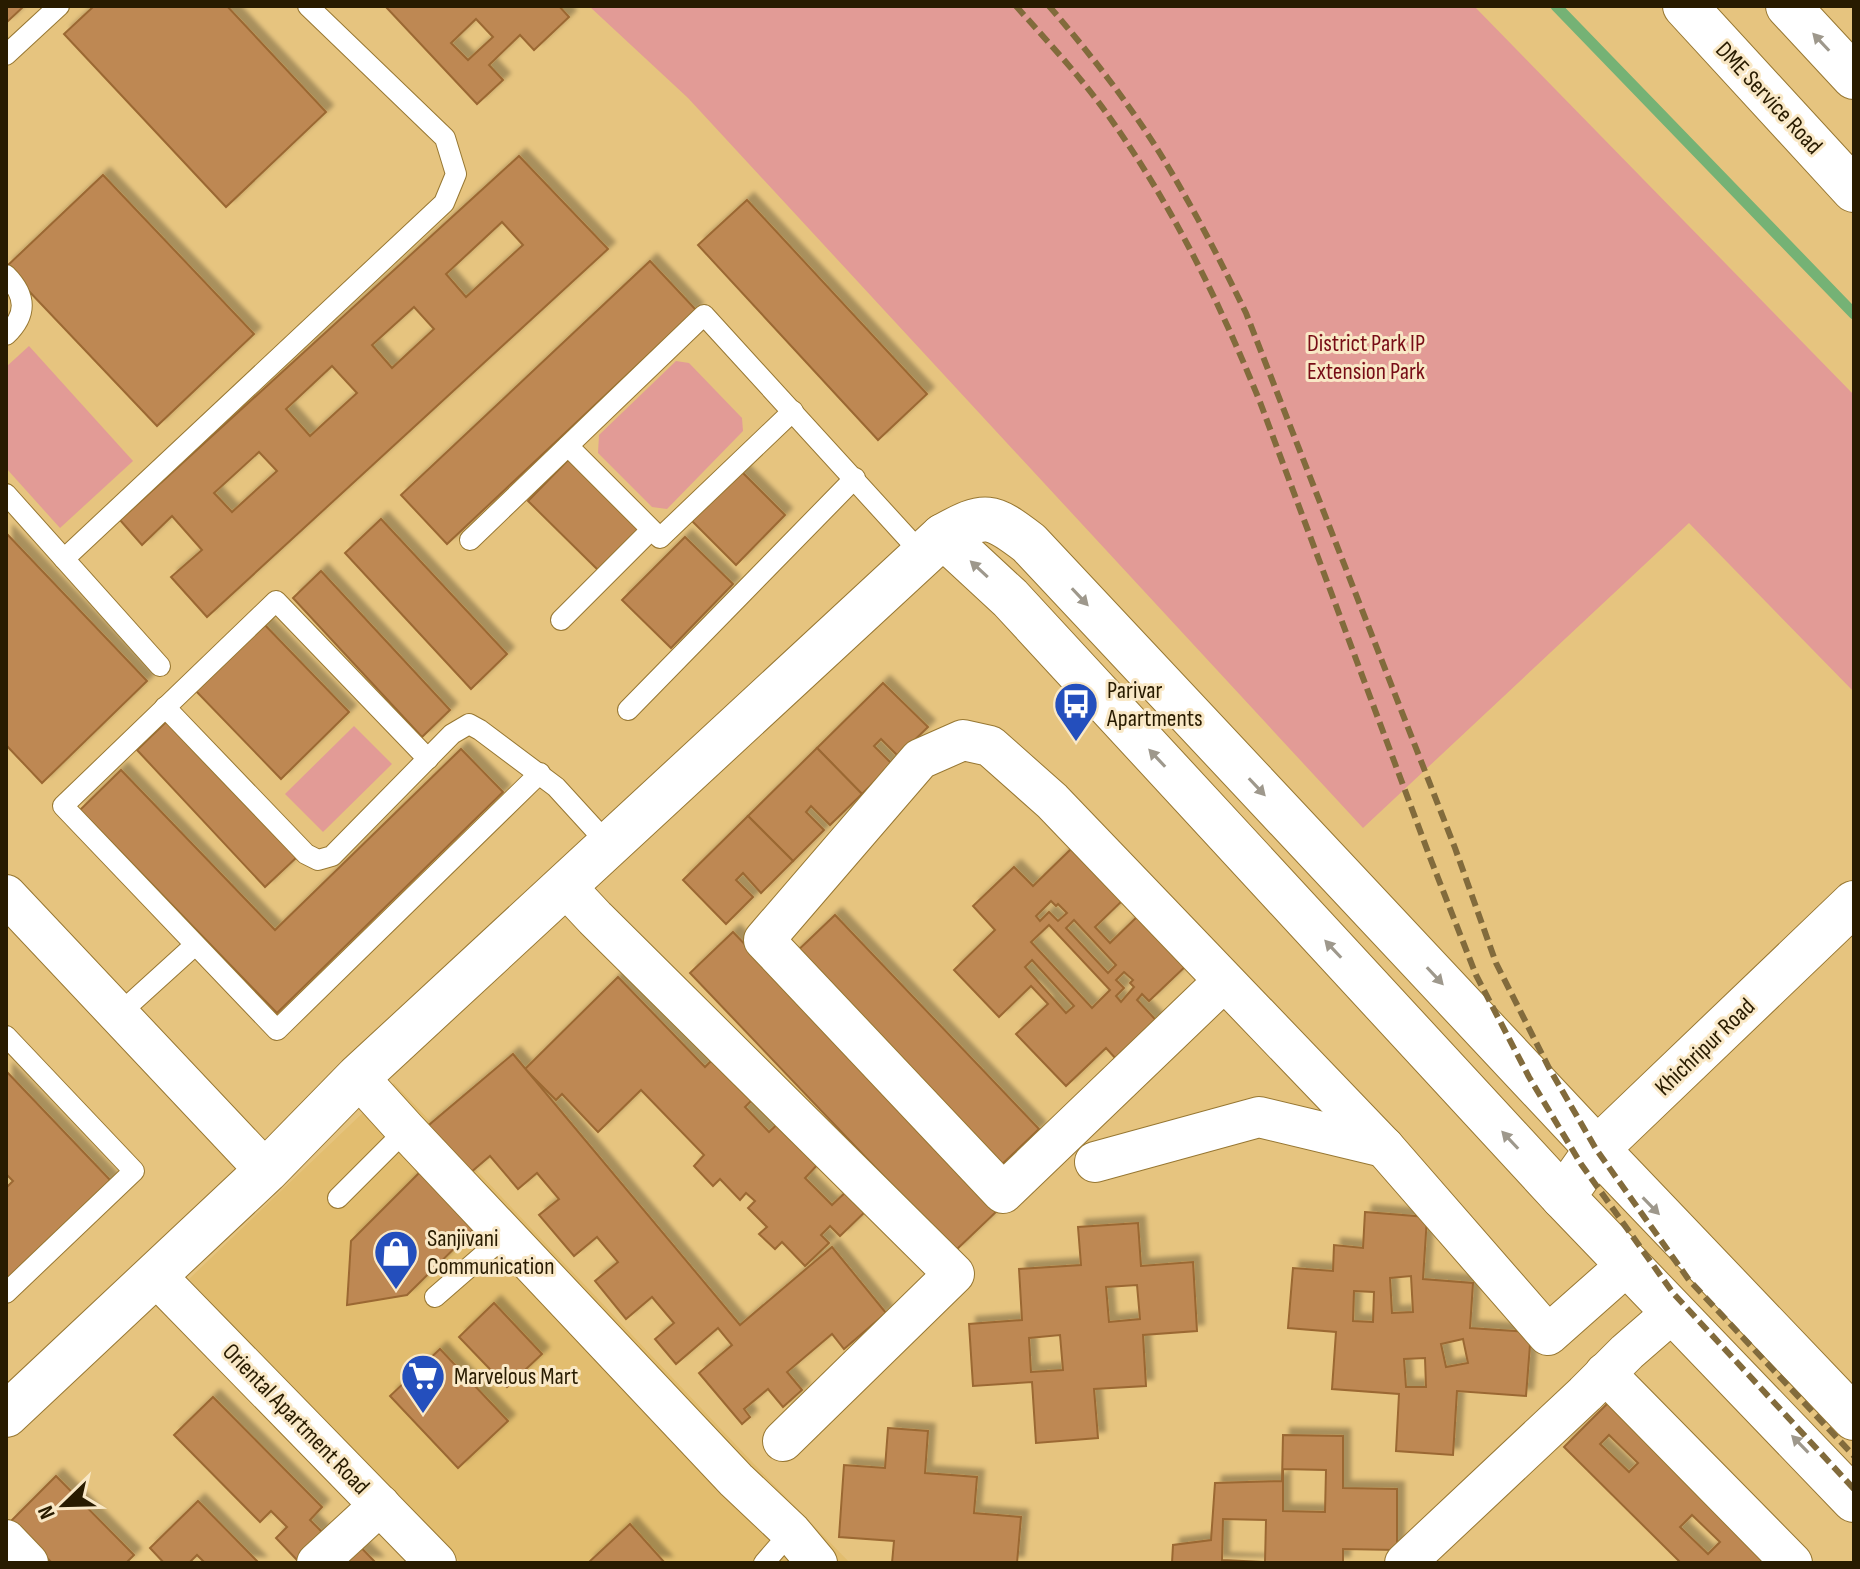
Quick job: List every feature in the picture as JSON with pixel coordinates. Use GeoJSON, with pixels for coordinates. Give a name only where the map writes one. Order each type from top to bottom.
{"type":"FeatureCollection","features":[{"type":"Feature","properties":{"kind":"main road","name":"DME Service Road"},"geometry":{"type":"LineString","coordinates":[[1685,6],[1854,190]]}},
{"type":"Feature","properties":{"kind":"main road"},"geometry":{"type":"LineString","coordinates":[[1788,6],[1854,77]]}},
{"type":"Feature","properties":{"kind":"main road"},"geometry":{"type":"LineString","coordinates":[[15,1401],[155,1275],[266,1171],[358,1077],[933,545],[971,521],[986,518],[1003,524],[1029,543],[1597,1149],[1854,1418]]}},
{"type":"Feature","properties":{"kind":"main road"},"geometry":{"type":"LineString","coordinates":[[933,545],[1021,610],[1563,1197],[1854,1500]]}},
{"type":"Feature","properties":{"kind":"main road","name":"Khichripur Road"},"geometry":{"type":"LineString","coordinates":[[1563,1197],[1597,1149],[1854,903]]}},
{"type":"Feature","properties":{"kind":"street"},"geometry":{"type":"LineString","coordinates":[[1224,981],[1003,1193],[764,940],[920,759],[963,740],[990,746],[1052,801],[1384,1147],[1548,1335],[1627,1265]]}},
{"type":"Feature","properties":{"kind":"street"},"geometry":{"type":"LineString","coordinates":[[565,886],[954,1274],[783,1441]]}},
{"type":"Feature","properties":{"kind":"street"},"geometry":{"type":"LineString","coordinates":[[6,895],[266,1171]]}},
{"type":"Feature","properties":{"kind":"street"},"geometry":{"type":"LineString","coordinates":[[358,1077],[817,1563]]}},
{"type":"Feature","properties":{"kind":"street"},"geometry":{"type":"LineString","coordinates":[[1095,1162],[1259,1117],[1384,1147]]}},
{"type":"Feature","properties":{"kind":"street","name":"Oriental Apartment Road"},"geometry":{"type":"LineString","coordinates":[[155,1275],[436,1563]]}},
{"type":"Feature","properties":{"kind":"street"},"geometry":{"type":"LineString","coordinates":[[1405,1563],[1673,1312]]}},
{"type":"Feature","properties":{"kind":"street"},"geometry":{"type":"LineString","coordinates":[[1605,1373],[1792,1563]]}},
{"type":"Feature","properties":{"kind":"street"},"geometry":{"type":"LineString","coordinates":[[317,1563],[380,1505]]}},
{"type":"Feature","properties":{"kind":"street"},"geometry":{"type":"LineString","coordinates":[[6,1540],[28,1563]]}},
{"type":"Feature","properties":{"kind":"lane"},"geometry":{"type":"LineString","coordinates":[[6,55],[59,6]]}},
{"type":"Feature","properties":{"kind":"lane"},"geometry":{"type":"LineString","coordinates":[[64,559],[444,203],[456,174],[445,138],[308,6]]}},
{"type":"Feature","properties":{"kind":"lane"},"geometry":{"type":"LineString","coordinates":[[6,275],[15,284],[23,302],[17,325],[6,335]]}},
{"type":"Feature","properties":{"kind":"lane"},"geometry":{"type":"LineString","coordinates":[[470,540],[704,315],[855,478],[933,545]]}},
{"type":"Feature","properties":{"kind":"lane"},"geometry":{"type":"LineString","coordinates":[[568,446],[660,538],[793,411]]}},
{"type":"Feature","properties":{"kind":"lane"},"geometry":{"type":"LineString","coordinates":[[628,710],[855,478]]}},
{"type":"Feature","properties":{"kind":"lane"},"geometry":{"type":"LineString","coordinates":[[6,494],[160,666]]}},
{"type":"Feature","properties":{"kind":"lane"},"geometry":{"type":"LineString","coordinates":[[561,620],[651,530]]}},
{"type":"Feature","properties":{"kind":"lane"},"geometry":{"type":"LineString","coordinates":[[428,759],[276,601],[63,806],[277,1030],[540,773]]}},
{"type":"Feature","properties":{"kind":"lane"},"geometry":{"type":"LineString","coordinates":[[165,707],[306,854],[318,860],[332,856],[452,734],[469,724],[540,773],[609,845]]}},
{"type":"Feature","properties":{"kind":"lane"},"geometry":{"type":"LineString","coordinates":[[119,1014],[195,945]]}},
{"type":"Feature","properties":{"kind":"lane"},"geometry":{"type":"LineString","coordinates":[[6,1036],[134,1171],[6,1293]]}},
{"type":"Feature","properties":{"kind":"lane"},"geometry":{"type":"LineString","coordinates":[[338,1198],[406,1130]]}},
{"type":"Feature","properties":{"kind":"lane"},"geometry":{"type":"LineString","coordinates":[[435,1297],[505,1236]]}},
{"type":"Feature","properties":{"kind":"lane"},"geometry":{"type":"LineString","coordinates":[[764,1563],[791,1532]]}},
{"type":"Feature","properties":{"kind":"shaded area"},"geometry":{"type":"Polygon","coordinates":[[[394,1083],[850,1563],[461,1563],[189,1279],[394,1083]]]}},
{"type":"Feature","properties":{"kind":"green space","name":"District Park IP Extension Park"},"geometry":{"type":"Polygon","coordinates":[[[589,6],[1474,6],[1854,395],[1854,692],[1689,523],[1363,828],[688,98],[589,6]]]}},
{"type":"Feature","properties":{"kind":"green space"},"geometry":{"type":"Polygon","coordinates":[[[29,346],[133,461],[60,528],[6,468],[6,367],[29,346]]]}},
{"type":"Feature","properties":{"kind":"green space"},"geometry":{"type":"Polygon","coordinates":[[[676,361],[689,363],[742,418],[743,431],[667,509],[652,507],[598,453],[599,435],[676,361]]]}},
{"type":"Feature","properties":{"kind":"green space"},"geometry":{"type":"Polygon","coordinates":[[[354,726],[392,764],[323,832],[285,794],[354,726]]]}},
{"type":"Feature","properties":{"kind":"building"},"geometry":{"type":"Polygon","coordinates":[[[6,6],[24,6],[6,23],[6,6]]]}},
{"type":"Feature","properties":{"kind":"building"},"geometry":{"type":"Polygon","coordinates":[[[94,6],[227,6],[326,112],[226,207],[64,34],[94,6]]]}},
{"type":"Feature","properties":{"kind":"building"},"geometry":{"type":"Polygon","coordinates":[[[385,6],[559,6],[569,17],[534,50],[520,35],[489,65],[503,80],[477,104],[385,6]],[[476,19],[451,43],[468,60],[493,37],[476,19]]]}},
{"type":"Feature","properties":{"kind":"building"},"geometry":{"type":"Polygon","coordinates":[[[519,156],[608,249],[207,617],[171,577],[202,550],[172,516],[142,545],[120,520],[519,156]],[[502,222],[446,274],[466,297],[523,245],[502,222]],[[414,307],[372,345],[392,368],[434,329],[414,307]],[[332,366],[286,409],[310,436],[357,393],[332,366]],[[259,452],[214,493],[232,512],[277,471],[259,452]]]}},
{"type":"Feature","properties":{"kind":"building"},"geometry":{"type":"Polygon","coordinates":[[[103,175],[254,334],[157,426],[6,267],[103,175]]]}},
{"type":"Feature","properties":{"kind":"building"},"geometry":{"type":"Polygon","coordinates":[[[747,200],[927,394],[878,440],[698,245],[747,200]]]}},
{"type":"Feature","properties":{"kind":"building"},"geometry":{"type":"Polygon","coordinates":[[[650,261],[696,310],[447,544],[401,495],[650,261]]]}},
{"type":"Feature","properties":{"kind":"building"},"geometry":{"type":"Polygon","coordinates":[[[569,459],[640,529],[599,571],[528,501],[569,459]]]}},
{"type":"Feature","properties":{"kind":"building"},"geometry":{"type":"Polygon","coordinates":[[[739,469],[785,515],[736,565],[690,519],[739,469]]]}},
{"type":"Feature","properties":{"kind":"building"},"geometry":{"type":"Polygon","coordinates":[[[381,519],[507,654],[471,689],[345,553],[381,519]]]}},
{"type":"Feature","properties":{"kind":"building"},"geometry":{"type":"Polygon","coordinates":[[[6,533],[147,681],[42,783],[6,745],[6,533]]]}},
{"type":"Feature","properties":{"kind":"building"},"geometry":{"type":"Polygon","coordinates":[[[685,537],[733,584],[671,648],[622,600],[685,537]]]}},
{"type":"Feature","properties":{"kind":"building"},"geometry":{"type":"Polygon","coordinates":[[[321,571],[450,710],[422,737],[293,598],[321,571]]]}},
{"type":"Feature","properties":{"kind":"building"},"geometry":{"type":"Polygon","coordinates":[[[262,622],[349,712],[281,779],[194,689],[262,622]]]}},
{"type":"Feature","properties":{"kind":"building"},"geometry":{"type":"Polygon","coordinates":[[[883,683],[928,727],[898,756],[881,739],[874,746],[892,764],[862,794],[817,748],[883,683]]]}},
{"type":"Feature","properties":{"kind":"building"},"geometry":{"type":"Polygon","coordinates":[[[168,720],[297,857],[265,887],[137,750],[168,720]]]}},
{"type":"Feature","properties":{"kind":"building"},"geometry":{"type":"Polygon","coordinates":[[[817,748],[862,794],[830,825],[811,806],[806,812],[824,830],[793,861],[748,816],[817,748]]]}},
{"type":"Feature","properties":{"kind":"building"},"geometry":{"type":"Polygon","coordinates":[[[461,749],[503,792],[277,1013],[80,810],[121,770],[275,930],[461,749]]]}},
{"type":"Feature","properties":{"kind":"building"},"geometry":{"type":"Polygon","coordinates":[[[748,816],[793,861],[761,893],[743,873],[736,880],[753,897],[726,924],[683,880],[748,816]]]}},
{"type":"Feature","properties":{"kind":"building"},"geometry":{"type":"Polygon","coordinates":[[[1074,846],[1124,899],[1095,927],[1110,943],[1141,913],[1189,963],[1149,1001],[1142,994],[1137,1000],[1167,1032],[1127,1071],[1106,1048],[1066,1086],[1016,1034],[1048,1004],[1031,986],[999,1017],[954,970],[995,930],[973,906],[1014,867],[1033,886],[1074,846]],[[1051,901],[1036,916],[1040,921],[1049,912],[1058,921],[1067,913],[1051,901]],[[1074,920],[1066,928],[1108,973],[1116,965],[1074,920]],[[1049,925],[1031,942],[1092,1008],[1110,990],[1049,925]],[[1032,960],[1025,967],[1066,1013],[1074,1006],[1032,960]],[[1124,972],[1116,980],[1124,988],[1116,996],[1121,1002],[1134,987],[1130,983],[1133,980],[1124,972]]]}},
{"type":"Feature","properties":{"kind":"building"},"geometry":{"type":"Polygon","coordinates":[[[835,915],[1039,1129],[996,1170],[792,956],[835,915]]]}},
{"type":"Feature","properties":{"kind":"building"},"geometry":{"type":"Polygon","coordinates":[[[733,932],[998,1210],[955,1251],[690,973],[733,932]]]}},
{"type":"Feature","properties":{"kind":"building"},"geometry":{"type":"Polygon","coordinates":[[[618,977],[705,1067],[719,1053],[758,1094],[745,1107],[769,1132],[783,1119],[822,1160],[805,1178],[832,1205],[850,1188],[869,1208],[840,1236],[830,1226],[821,1235],[829,1243],[805,1266],[782,1242],[775,1249],[759,1234],[767,1227],[748,1208],[755,1201],[746,1193],[740,1200],[720,1179],[713,1186],[694,1166],[704,1155],[641,1090],[598,1132],[562,1094],[556,1100],[525,1069],[618,977]]]}},
{"type":"Feature","properties":{"kind":"building"},"geometry":{"type":"Polygon","coordinates":[[[513,1054],[740,1325],[832,1247],[886,1313],[844,1349],[832,1334],[787,1372],[802,1390],[783,1407],[768,1389],[744,1409],[750,1417],[742,1424],[699,1373],[732,1345],[718,1328],[676,1364],[655,1339],[674,1323],[652,1297],[626,1319],[595,1281],[618,1262],[597,1237],[574,1256],[539,1215],[559,1199],[537,1173],[518,1189],[490,1156],[463,1179],[423,1130],[513,1054]]]}},
{"type":"Feature","properties":{"kind":"building"},"geometry":{"type":"Polygon","coordinates":[[[6,1071],[111,1181],[6,1282],[6,1188],[13,1181],[6,1174],[6,1071]]]}},
{"type":"Feature","properties":{"kind":"building"},"geometry":{"type":"Polygon","coordinates":[[[423,1169],[478,1225],[407,1295],[347,1305],[351,1241],[423,1169]]]}},
{"type":"Feature","properties":{"kind":"building"},"geometry":{"type":"Polygon","coordinates":[[[1365,1212],[1427,1217],[1423,1279],[1473,1283],[1470,1328],[1531,1332],[1526,1396],[1457,1391],[1453,1455],[1396,1451],[1399,1394],[1332,1389],[1336,1332],[1288,1328],[1293,1268],[1333,1271],[1334,1245],[1363,1248],[1365,1212]],[[1411,1276],[1390,1278],[1392,1313],[1413,1312],[1411,1276]],[[1354,1291],[1353,1321],[1373,1322],[1374,1292],[1354,1291]],[[1463,1339],[1441,1344],[1446,1367],[1468,1363],[1463,1339]],[[1425,1358],[1404,1359],[1406,1387],[1426,1387],[1425,1358]]]}},
{"type":"Feature","properties":{"kind":"building"},"geometry":{"type":"Polygon","coordinates":[[[1138,1223],[1141,1266],[1193,1262],[1197,1331],[1143,1335],[1146,1386],[1094,1389],[1098,1438],[1036,1443],[1032,1382],[973,1386],[969,1324],[1022,1320],[1019,1269],[1081,1265],[1078,1227],[1138,1223]],[[1137,1285],[1106,1287],[1109,1322],[1140,1319],[1137,1285]],[[1060,1335],[1029,1338],[1031,1372],[1063,1370],[1060,1335]]]}},
{"type":"Feature","properties":{"kind":"building"},"geometry":{"type":"Polygon","coordinates":[[[494,1303],[542,1354],[507,1387],[459,1337],[494,1303]]]}},
{"type":"Feature","properties":{"kind":"building"},"geometry":{"type":"Polygon","coordinates":[[[440,1349],[508,1421],[458,1468],[390,1396],[440,1349]]]}},
{"type":"Feature","properties":{"kind":"building"},"geometry":{"type":"Polygon","coordinates":[[[1617,1394],[1767,1563],[1681,1563],[1564,1447],[1617,1394]],[[1609,1435],[1600,1444],[1629,1472],[1638,1463],[1609,1435]],[[1692,1515],[1680,1527],[1708,1554],[1720,1542],[1692,1515]]]}},
{"type":"Feature","properties":{"kind":"building"},"geometry":{"type":"Polygon","coordinates":[[[213,1397],[322,1507],[310,1520],[323,1533],[297,1560],[276,1538],[287,1527],[271,1511],[260,1522],[174,1435],[213,1397]]]}},
{"type":"Feature","properties":{"kind":"building"},"geometry":{"type":"Polygon","coordinates":[[[888,1428],[928,1431],[925,1473],[977,1477],[974,1513],[1021,1517],[1017,1563],[892,1563],[894,1541],[839,1537],[844,1465],[885,1468],[888,1428]]]}},
{"type":"Feature","properties":{"kind":"building"},"geometry":{"type":"Polygon","coordinates":[[[1283,1435],[1343,1436],[1343,1488],[1397,1489],[1397,1550],[1343,1549],[1343,1563],[1172,1563],[1173,1545],[1211,1540],[1215,1483],[1282,1481],[1283,1435]],[[1283,1469],[1283,1511],[1325,1512],[1326,1470],[1283,1469]],[[1223,1519],[1222,1560],[1265,1562],[1266,1520],[1223,1519]]]}},
{"type":"Feature","properties":{"kind":"building"},"geometry":{"type":"Polygon","coordinates":[[[56,1476],[134,1555],[126,1563],[52,1563],[11,1521],[56,1476]]]}},
{"type":"Feature","properties":{"kind":"building"},"geometry":{"type":"Polygon","coordinates":[[[198,1501],[259,1563],[205,1563],[197,1555],[189,1563],[164,1563],[150,1548],[198,1501]]]}},
{"type":"Feature","properties":{"kind":"building"},"geometry":{"type":"Polygon","coordinates":[[[630,1524],[665,1563],[588,1563],[630,1524]]]}},
{"type":"Feature","properties":{"kind":"building"},"geometry":{"type":"Polygon","coordinates":[[[349,1535],[376,1563],[321,1563],[349,1535]]]}},
{"type":"Feature","properties":{"kind":"waterway"},"geometry":{"type":"LineString","coordinates":[[1556,6],[1854,314]]}},
{"type":"Feature","properties":{"kind":"railway"},"geometry":{"type":"LineString","coordinates":[[1016,6],[1110,118],[1174,220],[1211,291],[1260,402],[1476,975],[1529,1077],[1581,1164],[1673,1293],[1854,1489]]}},
{"type":"Feature","properties":{"kind":"railway"},"geometry":{"type":"LineString","coordinates":[[1049,6],[1113,85],[1157,148],[1246,313],[1455,848],[1496,963],[1549,1068],[1596,1149],[1689,1280],[1854,1456]]}},
{"type":"Feature","properties":{"kind":"place","name":"Parivar Apartments"},"geometry":{"type":"Point","coordinates":[1076,743]}},
{"type":"Feature","properties":{"kind":"place","name":"Sanjivani Communication"},"geometry":{"type":"Point","coordinates":[396,1291]}},
{"type":"Feature","properties":{"kind":"place","name":"Marvelous Mart"},"geometry":{"type":"Point","coordinates":[423,1415]}}]}
